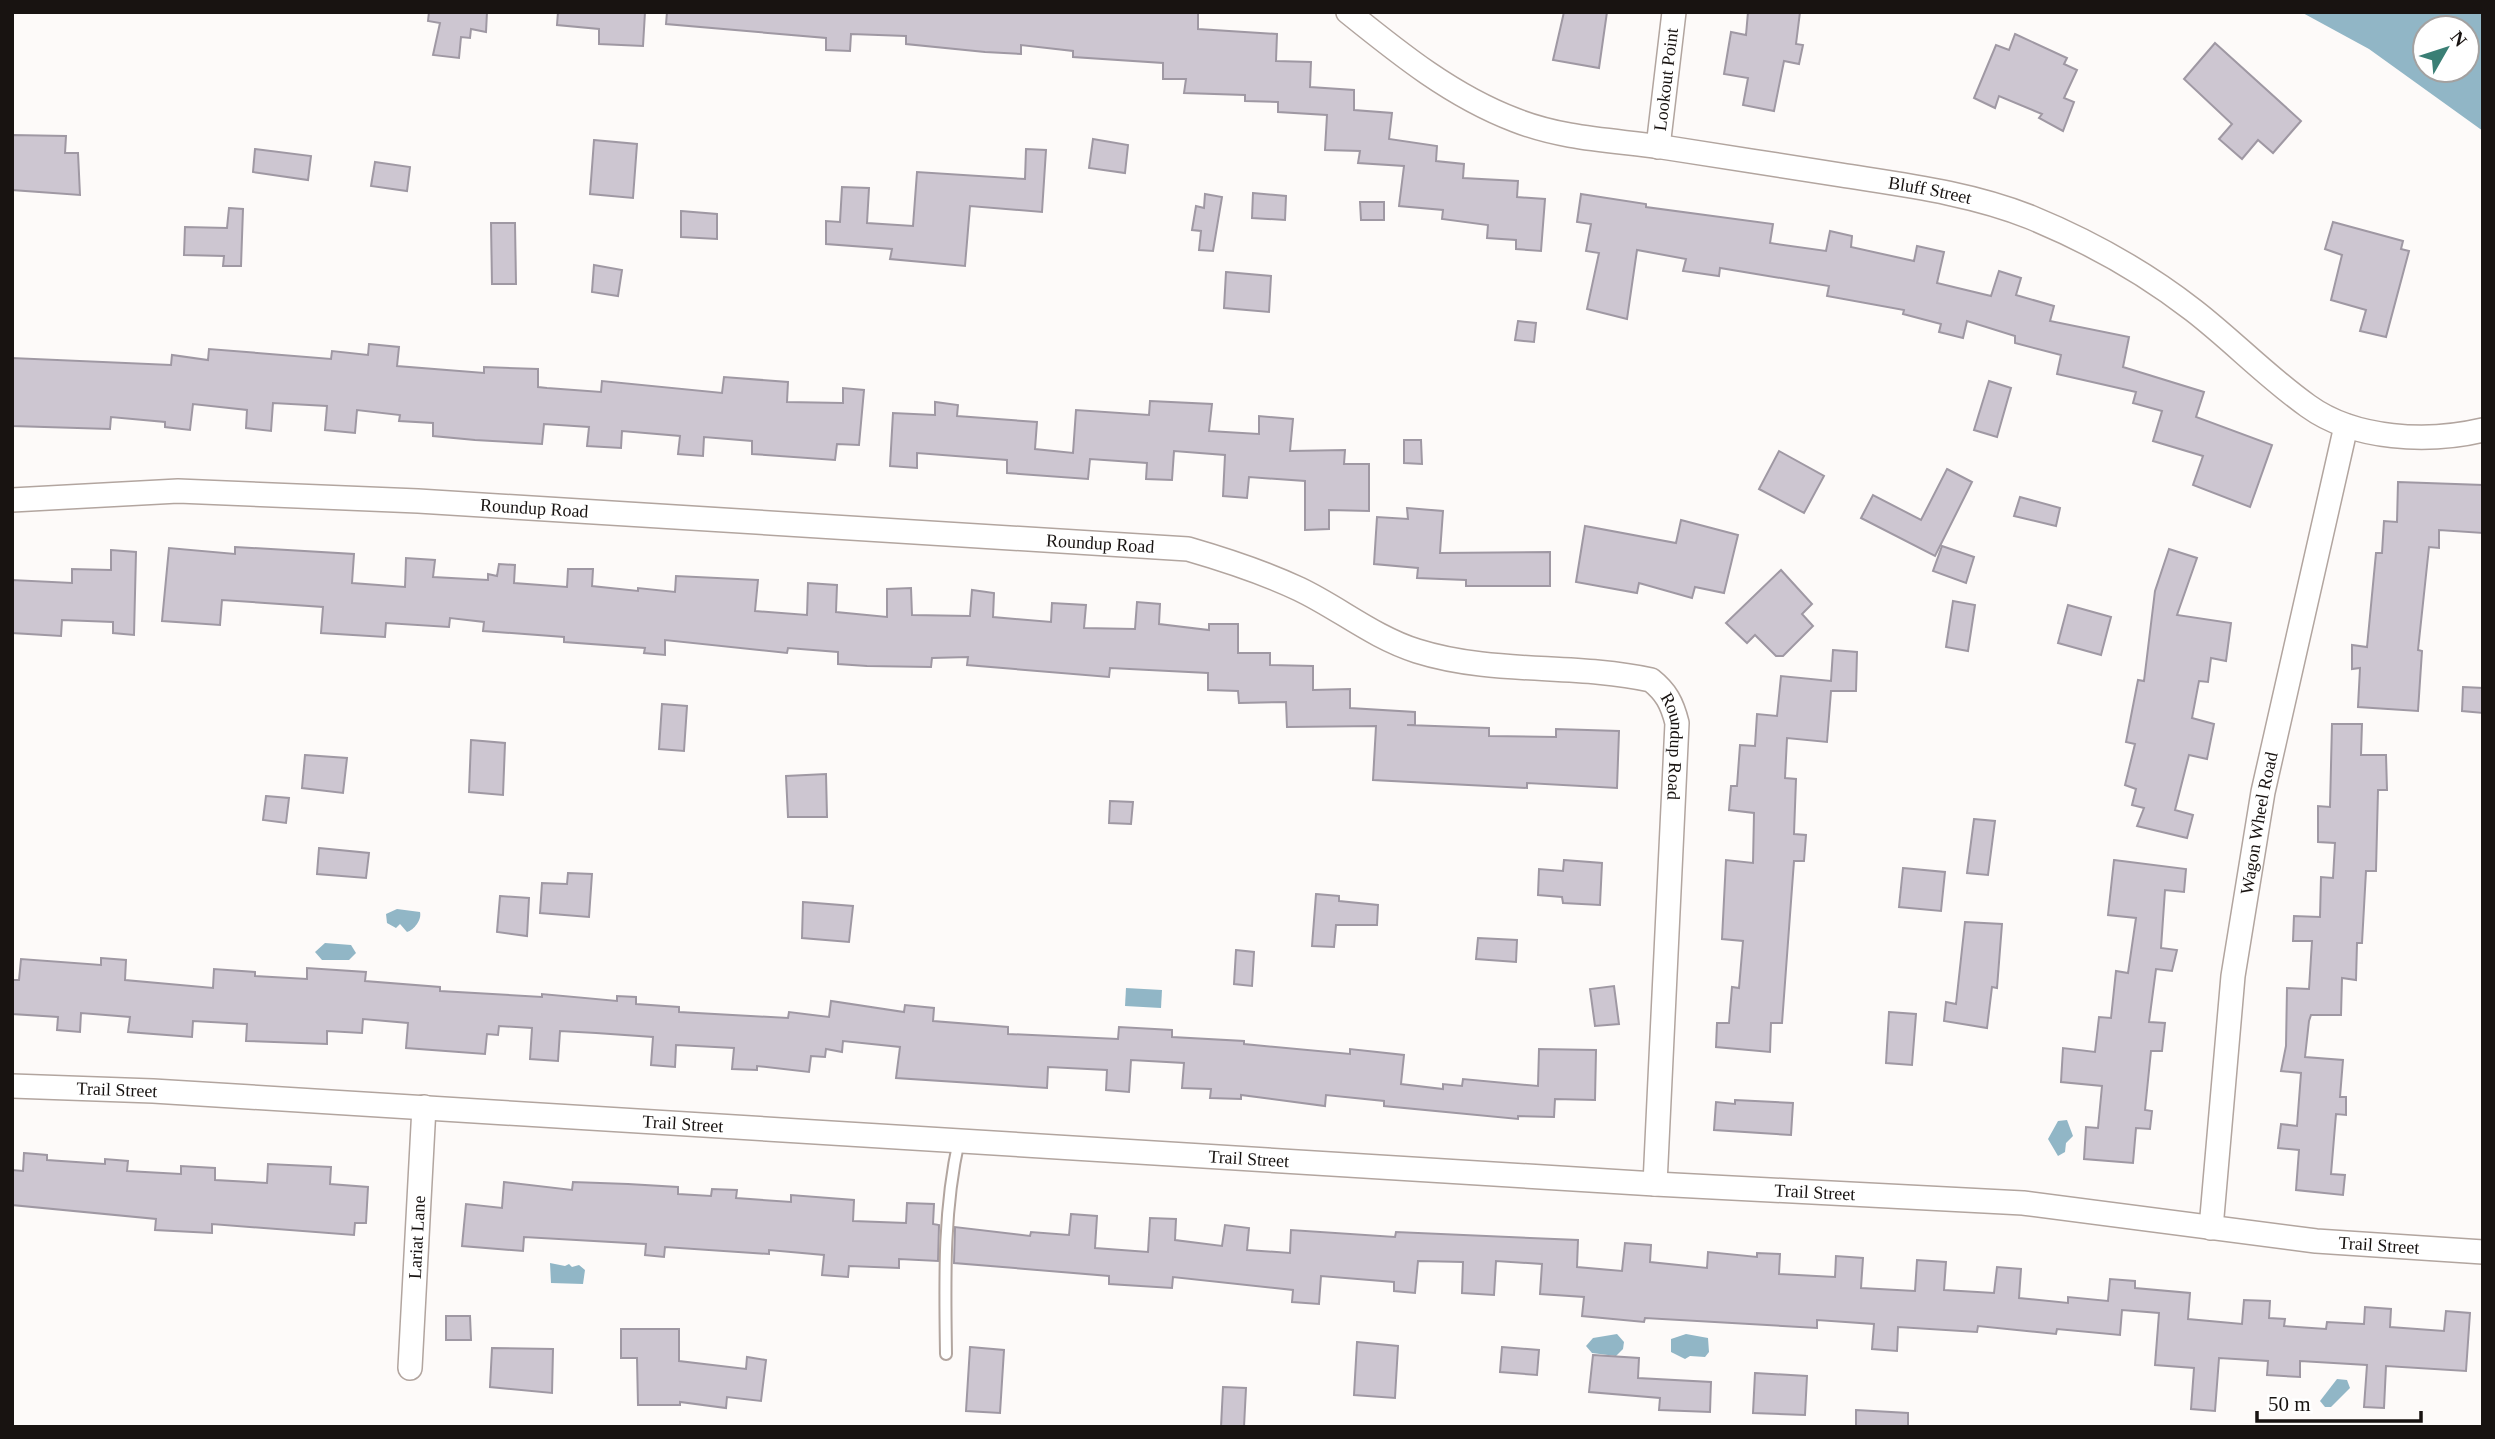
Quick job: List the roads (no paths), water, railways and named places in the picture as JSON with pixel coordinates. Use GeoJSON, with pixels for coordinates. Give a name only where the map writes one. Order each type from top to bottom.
{"type":"FeatureCollection","features":[{"type":"Feature","properties":{"kind":"street","name":"Bluff Street"},"geometry":{"type":"LineString","coordinates":[[1348,12],[1445,86],[1492,111],[1575,138],[1658,147],[1890,182],[1970,198],[2029,217],[2113,258],[2191,309],[2310,408],[2346,426],[2393,436],[2444,436],[2483,430]]}},
{"type":"Feature","properties":{"kind":"street","name":"Lookout Point"},"geometry":{"type":"LineString","coordinates":[[1658,147],[1674,12]]}},
{"type":"Feature","properties":{"kind":"street","name":"Wagon Wheel Road"},"geometry":{"type":"LineString","coordinates":[[2211,1228],[2233,976],[2263,792],[2346,426]]}},
{"type":"Feature","properties":{"kind":"street","name":"Roundup Road"},"geometry":{"type":"LineString","coordinates":[[12,500],[150,492],[231,493],[445,502],[1177,548],[1263,573],[1301,590],[1372,631],[1416,651],[1506,668],[1634,676],[1651,680],[1668,698],[1677,723],[1655,1184]]}},
{"type":"Feature","properties":{"kind":"street","name":"Trail Street"},"geometry":{"type":"LineString","coordinates":[[12,1086],[77,1087],[424,1107],[1655,1184],[2023,1203],[2315,1241],[2483,1252]]}},
{"type":"Feature","properties":{"kind":"street","name":"Lariat Lane"},"geometry":{"type":"LineString","coordinates":[[410,1368],[424,1107]]}},
{"type":"Feature","properties":{"kind":"lane"},"geometry":{"type":"LineString","coordinates":[[946,1354],[944,1251],[952,1171],[959,1140]]}},
{"type":"Feature","properties":{"kind":"water"},"geometry":{"type":"Polygon","coordinates":[[[2301,12],[2483,12],[2483,131],[2418,84],[2481,84],[2481,14],[2411,14],[2411,79],[2369,49],[2301,12]]]}},
{"type":"Feature","properties":{"kind":"water"},"geometry":{"type":"Polygon","coordinates":[[[397,909],[420,912],[419,921],[410,931],[407,932],[400,924],[396,928],[387,923],[386,914],[397,909]]]}},
{"type":"Feature","properties":{"kind":"water"},"geometry":{"type":"Polygon","coordinates":[[[325,943],[351,945],[356,953],[349,960],[322,960],[315,952],[325,943]]]}},
{"type":"Feature","properties":{"kind":"water"},"geometry":{"type":"Polygon","coordinates":[[[1126,988],[1162,990],[1161,1008],[1125,1006],[1126,988]]]}},
{"type":"Feature","properties":{"kind":"water"},"geometry":{"type":"Polygon","coordinates":[[[2067,1120],[2073,1136],[2066,1143],[2065,1152],[2058,1156],[2048,1139],[2058,1121],[2067,1120]]]}},
{"type":"Feature","properties":{"kind":"water"},"geometry":{"type":"Polygon","coordinates":[[[550,1263],[565,1266],[569,1264],[572,1267],[579,1265],[585,1270],[583,1284],[551,1283],[550,1263]]]}},
{"type":"Feature","properties":{"kind":"water"},"geometry":{"type":"Polygon","coordinates":[[[1617,1334],[1624,1342],[1623,1349],[1616,1356],[1592,1353],[1586,1346],[1593,1338],[1617,1334]]]}},
{"type":"Feature","properties":{"kind":"water"},"geometry":{"type":"Polygon","coordinates":[[[1686,1334],[1708,1338],[1709,1352],[1705,1357],[1690,1356],[1685,1359],[1671,1352],[1671,1339],[1686,1334]]]}},
{"type":"Feature","properties":{"kind":"water"},"geometry":{"type":"Polygon","coordinates":[[[2337,1379],[2347,1380],[2350,1388],[2331,1407],[2325,1407],[2320,1401],[2337,1379]]]}}]}
